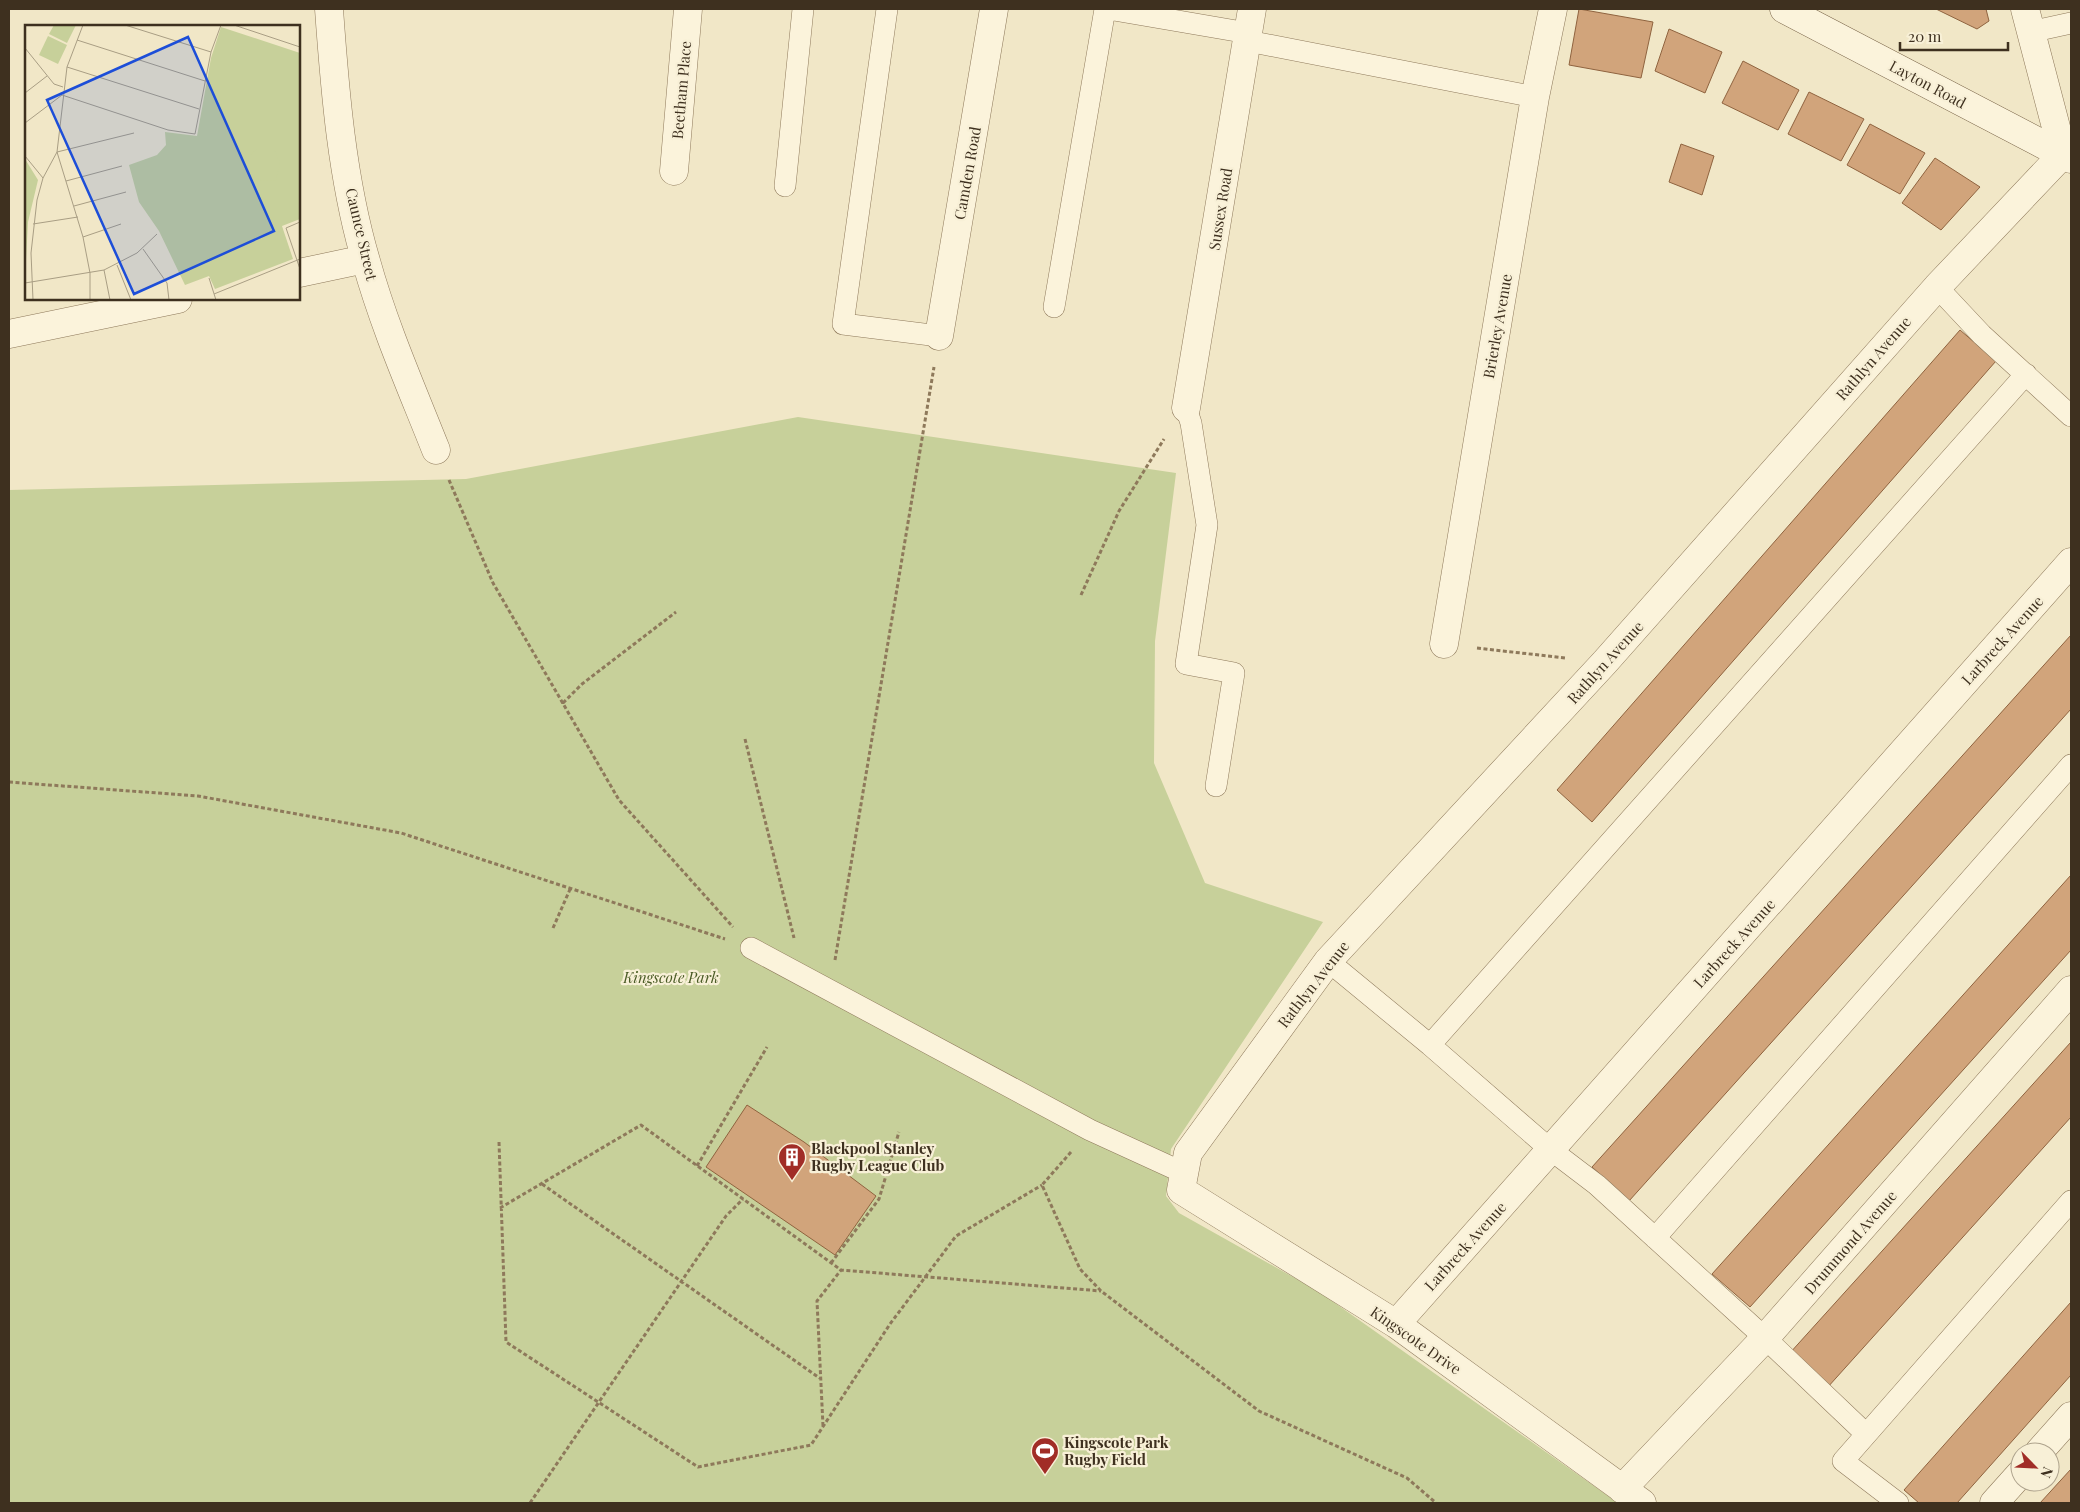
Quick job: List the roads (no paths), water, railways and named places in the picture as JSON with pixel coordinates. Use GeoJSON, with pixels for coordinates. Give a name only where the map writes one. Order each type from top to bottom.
{"type":"FeatureCollection","features":[{"type":"Feature","properties":{"kind":"street","name":"Caunce Street"},"geometry":{"type":"LineString","coordinates":[[329,9],[342,136],[351,195],[365,260],[388,329],[436,450]]}},
{"type":"Feature","properties":{"kind":"street","name":"Beetham Place"},"geometry":{"type":"LineString","coordinates":[[674,171],[688,9]]}},
{"type":"Feature","properties":{"kind":"street","name":"Camden Road"},"geometry":{"type":"LineString","coordinates":[[939,336],[994,9]]}},
{"type":"Feature","properties":{"kind":"street","name":"Brierley Avenue"},"geometry":{"type":"LineString","coordinates":[[1444,644],[1552,9]]}},
{"type":"Feature","properties":{"kind":"street","name":"Layton Road"},"geometry":{"type":"LineString","coordinates":[[1784,9],[2067,157]]}},
{"type":"Feature","properties":{"kind":"street"},"geometry":{"type":"LineString","coordinates":[[2028,21],[2067,157]]}},
{"type":"Feature","properties":{"kind":"street","name":"Sussex Road"},"geometry":{"type":"LineString","coordinates":[[1186,408],[1249,28]]}},
{"type":"Feature","properties":{"kind":"street","name":"Rathlyn Avenue"},"geometry":{"type":"LineString","coordinates":[[1183,1182],[1188,1153],[1328,961],[1605,662],[1937,287],[2067,157]]}},
{"type":"Feature","properties":{"kind":"street"},"geometry":{"type":"LineString","coordinates":[[300,274],[365,260]]}},
{"type":"Feature","properties":{"kind":"street"},"geometry":{"type":"LineString","coordinates":[[9,334],[173,300]]}},
{"type":"Feature","properties":{"kind":"street","name":"Larbreck Avenue"},"geometry":{"type":"LineString","coordinates":[[1396,1324],[2071,562]]}},
{"type":"Feature","properties":{"kind":"street","name":"Drummond Avenue"},"geometry":{"type":"LineString","coordinates":[[1632,1496],[1765,1338],[2071,990]]}},
{"type":"Feature","properties":{"kind":"street","name":"Kingscote Drive"},"geometry":{"type":"LineString","coordinates":[[1183,1182],[1396,1324],[1632,1496]]}},
{"type":"Feature","properties":{"kind":"street"},"geometry":{"type":"LineString","coordinates":[[2048,1442],[2071,1416]]}},
{"type":"Feature","properties":{"kind":"street"},"geometry":{"type":"LineString","coordinates":[[1994,1503],[2010,1485]]}},
{"type":"Feature","properties":{"kind":"lane"},"geometry":{"type":"LineString","coordinates":[[785,186],[803,9]]}},
{"type":"Feature","properties":{"kind":"lane"},"geometry":{"type":"LineString","coordinates":[[887,9],[843,324],[939,336]]}},
{"type":"Feature","properties":{"kind":"lane"},"geometry":{"type":"LineString","coordinates":[[1054,307],[1106,9],[1249,28],[1536,97]]}},
{"type":"Feature","properties":{"kind":"lane"},"geometry":{"type":"LineString","coordinates":[[2028,21],[2071,23]]}},
{"type":"Feature","properties":{"kind":"lane"},"geometry":{"type":"LineString","coordinates":[[1937,287],[1982,335],[2071,416]]}},
{"type":"Feature","properties":{"kind":"lane"},"geometry":{"type":"LineString","coordinates":[[1430,1045],[2026,374]]}},
{"type":"Feature","properties":{"kind":"lane"},"geometry":{"type":"LineString","coordinates":[[1186,408],[1191,423],[1207,525],[1186,664],[1234,673],[1216,786]]}},
{"type":"Feature","properties":{"kind":"lane"},"geometry":{"type":"LineString","coordinates":[[1655,1238],[2071,765]]}},
{"type":"Feature","properties":{"kind":"lane"},"geometry":{"type":"LineString","coordinates":[[752,948],[1183,1182]]}},
{"type":"Feature","properties":{"kind":"lane"},"geometry":{"type":"LineString","coordinates":[[1328,961],[1430,1045],[1551,1150],[1596,1185],[1765,1338],[1866,1434]]}},
{"type":"Feature","properties":{"kind":"lane"},"geometry":{"type":"LineString","coordinates":[[1898,1503],[1843,1461],[2071,1201]]}},
{"type":"Feature","properties":{"kind":"place","name":"Blackpool Stanley Rugby League Club"},"geometry":{"type":"Point","coordinates":[792,1181]}},
{"type":"Feature","properties":{"kind":"place","name":"Kingscote Park Rugby Field"},"geometry":{"type":"Point","coordinates":[1045,1475]}},
{"type":"Feature","properties":{"kind":"park label","name":"Kingscote Park"},"geometry":{"type":"Point","coordinates":[671,977]}}]}
